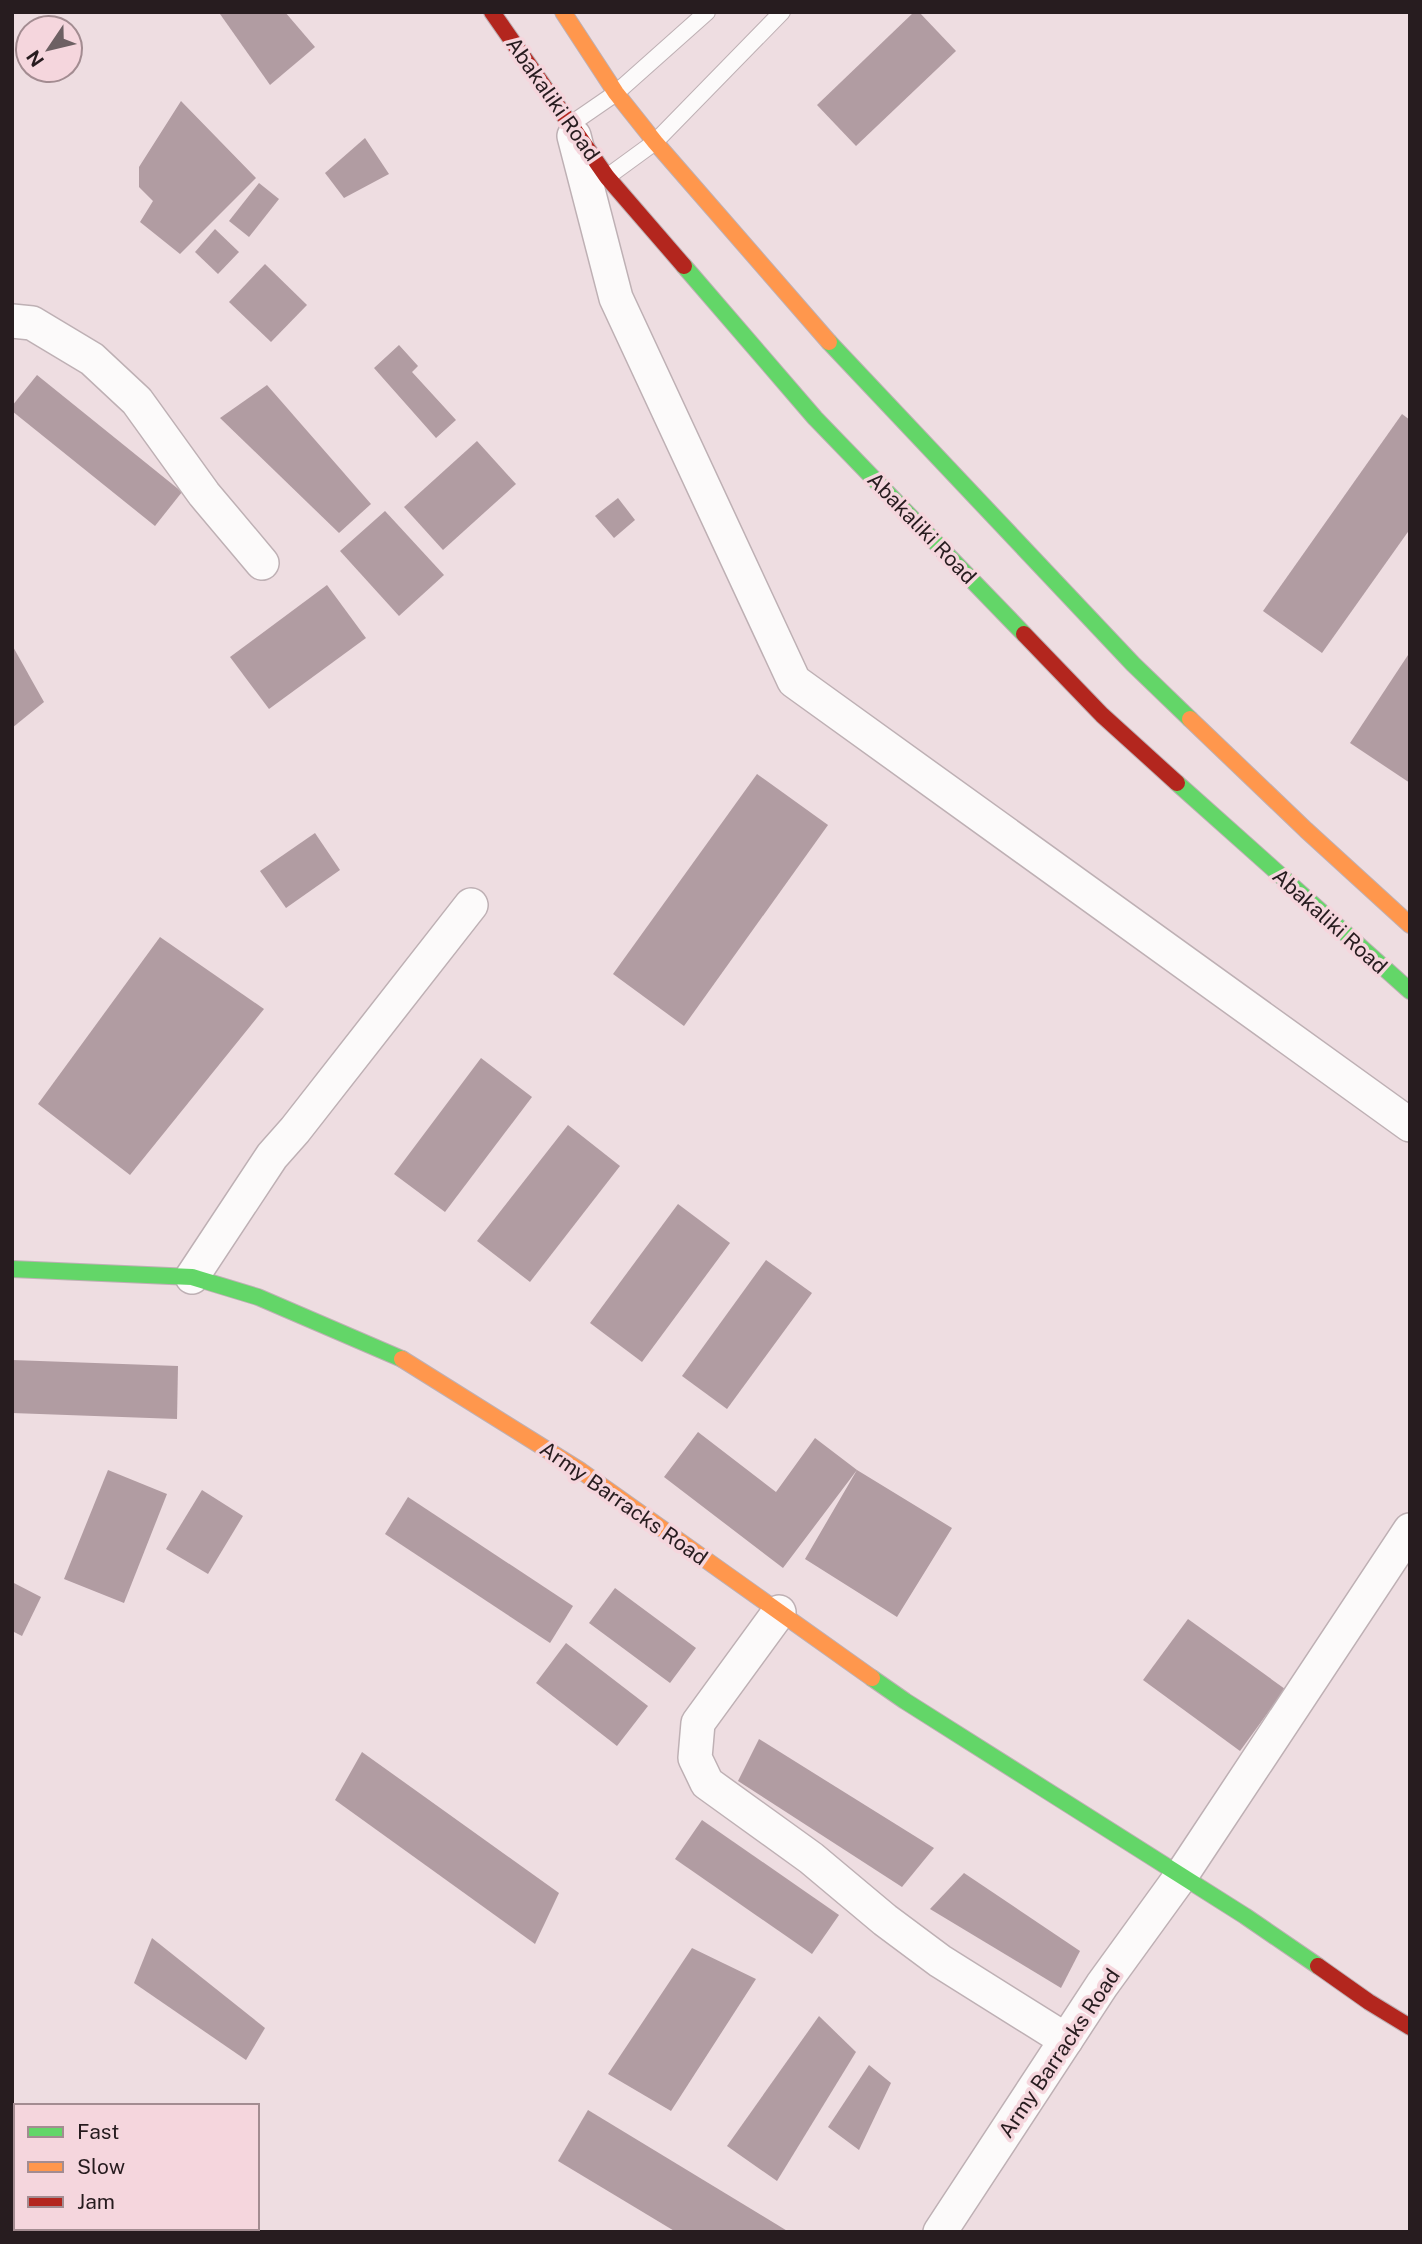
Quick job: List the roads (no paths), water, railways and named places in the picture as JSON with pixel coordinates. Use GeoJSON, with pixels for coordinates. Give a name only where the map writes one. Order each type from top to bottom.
{"type":"FeatureCollection","features":[{"type":"Feature","properties":{"kind":"main road","name":"Abakaliki Road"},"geometry":{"type":"LineString","coordinates":[[492,12],[607,177],[815,418],[1102,715],[1410,991]]}},
{"type":"Feature","properties":{"kind":"main road"},"geometry":{"type":"LineString","coordinates":[[563,12],[616,93],[655,142],[846,361],[1133,664],[1306,830],[1410,925]]}},
{"type":"Feature","properties":{"kind":"main road","name":"Army Barracks Road"},"geometry":{"type":"LineString","coordinates":[[12,1269],[192,1277],[258,1297],[393,1354],[581,1471],[905,1701],[1245,1916],[1369,2002],[1410,2027]]}},
{"type":"Feature","properties":{"kind":"street"},"geometry":{"type":"LineString","coordinates":[[571,124],[616,298],[793,681],[1410,1125]]}},
{"type":"Feature","properties":{"kind":"street"},"geometry":{"type":"LineString","coordinates":[[12,321],[32,323],[92,359],[137,401],[204,494],[262,563]]}},
{"type":"Feature","properties":{"kind":"street"},"geometry":{"type":"LineString","coordinates":[[192,1277],[272,1156],[471,905]]}},
{"type":"Feature","properties":{"kind":"street","name":"Army Barracks Road"},"geometry":{"type":"LineString","coordinates":[[940,2232],[1102,1985],[1181,1876],[1410,1530]]}},
{"type":"Feature","properties":{"kind":"street"},"geometry":{"type":"LineString","coordinates":[[779,1612],[698,1723],[695,1758],[707,1783],[811,1858],[885,1920],[940,1961],[1066,2040]]}},
{"type":"Feature","properties":{"kind":"lane"},"geometry":{"type":"LineString","coordinates":[[571,124],[616,93],[707,12]]}},
{"type":"Feature","properties":{"kind":"lane"},"geometry":{"type":"LineString","coordinates":[[607,177],[655,142],[782,12]]}}]}
